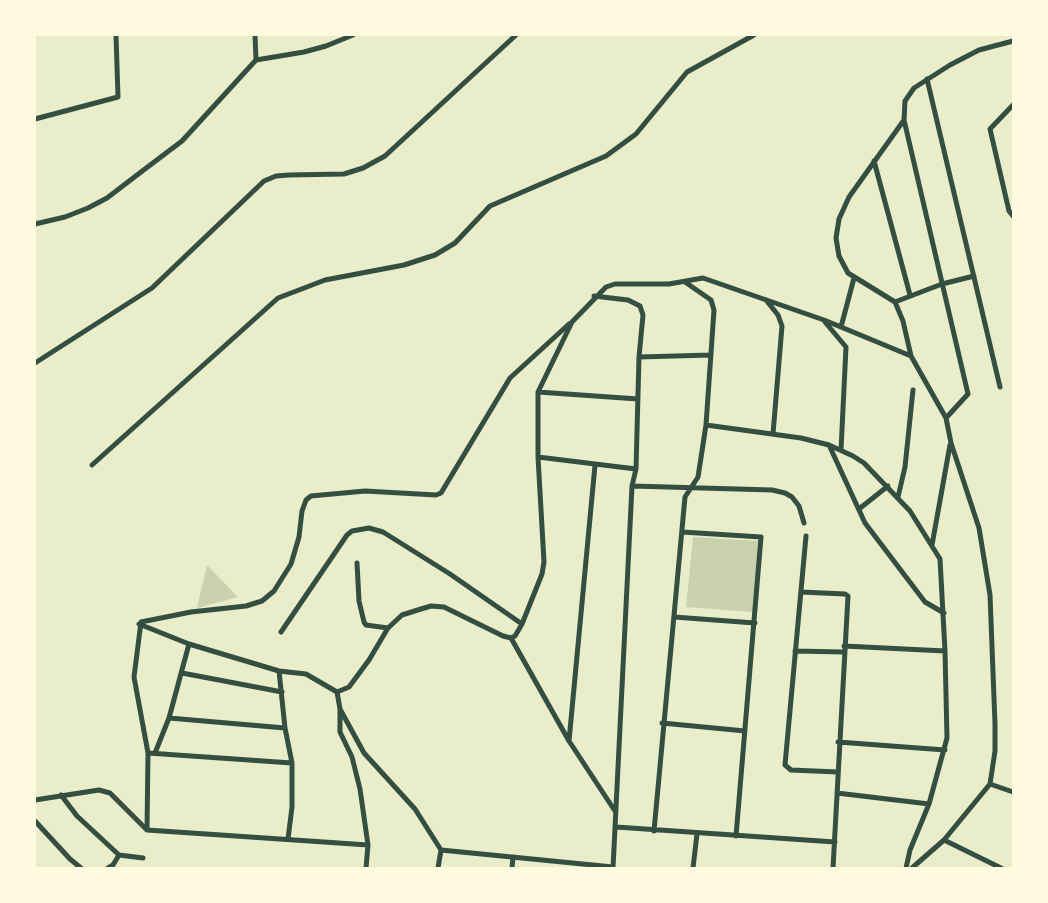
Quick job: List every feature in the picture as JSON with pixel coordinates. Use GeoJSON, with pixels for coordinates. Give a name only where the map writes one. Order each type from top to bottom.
{"type":"FeatureCollection","features":[{"type":"Feature","properties":{"kind":"street"},"geometry":{"type":"LineString","coordinates":[[35,119],[118,97],[116,35]]}},
{"type":"Feature","properties":{"kind":"street"},"geometry":{"type":"LineString","coordinates":[[255,35],[256,60]]}},
{"type":"Feature","properties":{"kind":"street"},"geometry":{"type":"LineString","coordinates":[[35,224],[66,217],[107,198],[182,141],[256,60],[326,46],[353,35]]}},
{"type":"Feature","properties":{"kind":"street"},"geometry":{"type":"LineString","coordinates":[[35,363],[152,288],[264,181],[276,176],[289,174],[344,174],[363,168],[385,156],[516,35]]}},
{"type":"Feature","properties":{"kind":"street"},"geometry":{"type":"LineString","coordinates":[[92,465],[278,298],[325,280],[404,265],[435,255],[455,243],[490,206],[606,156],[636,134],[687,72],[754,35]]}},
{"type":"Feature","properties":{"kind":"street"},"geometry":{"type":"LineString","coordinates":[[946,418],[968,394],[904,120],[905,101],[908,94],[927,79],[979,50],[1013,41]]}},
{"type":"Feature","properties":{"kind":"street"},"geometry":{"type":"LineString","coordinates":[[927,79],[1000,387]]}},
{"type":"Feature","properties":{"kind":"street"},"geometry":{"type":"LineString","coordinates":[[1012,212],[990,129],[1013,105]]}},
{"type":"Feature","properties":{"kind":"street"},"geometry":{"type":"LineString","coordinates":[[904,120],[850,197],[836,227],[838,256],[842,265],[854,278],[895,302],[901,315],[911,356],[946,418],[951,443],[979,528],[990,595],[995,724],[995,751],[990,784],[944,840],[912,868]]}},
{"type":"Feature","properties":{"kind":"street"},"geometry":{"type":"LineString","coordinates":[[874,161],[910,295]]}},
{"type":"Feature","properties":{"kind":"street"},"geometry":{"type":"LineString","coordinates":[[895,302],[942,284],[974,276]]}},
{"type":"Feature","properties":{"kind":"street"},"geometry":{"type":"LineString","coordinates":[[147,830],[148,753],[134,677],[139,624],[143,620],[246,606],[262,601],[274,591],[291,564],[299,537],[302,511],[306,500],[311,496],[365,491],[436,495],[440,493],[510,378],[572,322],[594,296],[606,287],[615,284],[652,286],[703,278],[824,320],[911,356]]}},
{"type":"Feature","properties":{"kind":"street"},"geometry":{"type":"LineString","coordinates":[[841,327],[854,278]]}},
{"type":"Feature","properties":{"kind":"street"},"geometry":{"type":"LineString","coordinates":[[654,831],[662,723],[685,497],[688,489],[698,477],[706,425],[714,310],[711,300],[685,282]]}},
{"type":"Feature","properties":{"kind":"street"},"geometry":{"type":"LineString","coordinates":[[440,850],[613,867],[632,486],[636,469],[642,315],[640,306],[628,300],[594,296]]}},
{"type":"Feature","properties":{"kind":"street"},"geometry":{"type":"LineString","coordinates":[[765,300],[778,315],[782,326],[773,434]]}},
{"type":"Feature","properties":{"kind":"street"},"geometry":{"type":"LineString","coordinates":[[824,320],[846,348],[841,450]]}},
{"type":"Feature","properties":{"kind":"street"},"geometry":{"type":"LineString","coordinates":[[511,638],[522,624],[542,574],[544,562],[538,456],[538,392],[572,322]]}},
{"type":"Feature","properties":{"kind":"street"},"geometry":{"type":"LineString","coordinates":[[639,357],[711,356]]}},
{"type":"Feature","properties":{"kind":"street"},"geometry":{"type":"LineString","coordinates":[[898,497],[905,467],[913,390]]}},
{"type":"Feature","properties":{"kind":"street"},"geometry":{"type":"LineString","coordinates":[[538,392],[638,399]]}},
{"type":"Feature","properties":{"kind":"street"},"geometry":{"type":"LineString","coordinates":[[706,425],[773,434],[829,445],[864,463],[910,511],[942,564],[945,651],[945,750],[929,804],[910,850],[906,868]]}},
{"type":"Feature","properties":{"kind":"street"},"geometry":{"type":"LineString","coordinates":[[932,546],[951,443]]}},
{"type":"Feature","properties":{"kind":"street"},"geometry":{"type":"LineString","coordinates":[[829,445],[865,523],[925,602],[944,613]]}},
{"type":"Feature","properties":{"kind":"street"},"geometry":{"type":"LineString","coordinates":[[538,456],[636,469]]}},
{"type":"Feature","properties":{"kind":"street"},"geometry":{"type":"LineString","coordinates":[[569,741],[595,465]]}},
{"type":"Feature","properties":{"kind":"street"},"geometry":{"type":"LineString","coordinates":[[632,486],[764,490],[785,493],[792,497],[799,506],[804,523]]}},
{"type":"Feature","properties":{"kind":"street"},"geometry":{"type":"LineString","coordinates":[[859,509],[888,486]]}},
{"type":"Feature","properties":{"kind":"street"},"geometry":{"type":"LineString","coordinates":[[281,632],[346,536],[352,532],[369,528],[383,532],[441,568],[522,624]]}},
{"type":"Feature","properties":{"kind":"street"},"geometry":{"type":"LineString","coordinates":[[682,532],[761,537],[736,836]]}},
{"type":"Feature","properties":{"kind":"street"},"geometry":{"type":"LineString","coordinates":[[806,536],[785,765],[791,770],[838,772]]}},
{"type":"Feature","properties":{"kind":"street"},"geometry":{"type":"LineString","coordinates":[[357,564],[359,600],[364,622],[366,625],[388,628]]}},
{"type":"Feature","properties":{"kind":"street"},"geometry":{"type":"LineString","coordinates":[[801,592],[846,594],[833,868]]}},
{"type":"Feature","properties":{"kind":"street"},"geometry":{"type":"LineString","coordinates":[[337,692],[349,687],[369,660],[388,628],[402,615],[431,606],[444,607],[511,638],[569,741],[615,812]]}},
{"type":"Feature","properties":{"kind":"street"},"geometry":{"type":"LineString","coordinates":[[674,617],[755,623]]}},
{"type":"Feature","properties":{"kind":"street"},"geometry":{"type":"LineString","coordinates":[[139,624],[189,644],[279,671],[306,674],[337,692],[340,709],[340,732],[357,772],[368,845],[366,868]]}},
{"type":"Feature","properties":{"kind":"street"},"geometry":{"type":"LineString","coordinates":[[155,753],[169,718],[189,644]]}},
{"type":"Feature","properties":{"kind":"street"},"geometry":{"type":"LineString","coordinates":[[795,651],[844,649],[945,651]]}},
{"type":"Feature","properties":{"kind":"street"},"geometry":{"type":"LineString","coordinates":[[279,671],[285,728],[292,763],[292,807],[288,839]]}},
{"type":"Feature","properties":{"kind":"street"},"geometry":{"type":"LineString","coordinates":[[182,673],[282,692]]}},
{"type":"Feature","properties":{"kind":"street"},"geometry":{"type":"LineString","coordinates":[[340,709],[364,752],[415,809],[440,850],[438,868]]}},
{"type":"Feature","properties":{"kind":"street"},"geometry":{"type":"LineString","coordinates":[[169,718],[285,728]]}},
{"type":"Feature","properties":{"kind":"street"},"geometry":{"type":"LineString","coordinates":[[662,723],[744,731]]}},
{"type":"Feature","properties":{"kind":"street"},"geometry":{"type":"LineString","coordinates":[[838,742],[945,750]]}},
{"type":"Feature","properties":{"kind":"street"},"geometry":{"type":"LineString","coordinates":[[148,753],[292,763]]}},
{"type":"Feature","properties":{"kind":"street"},"geometry":{"type":"LineString","coordinates":[[990,784],[1011,790]]}},
{"type":"Feature","properties":{"kind":"street"},"geometry":{"type":"LineString","coordinates":[[35,800],[91,789],[110,793],[147,830],[368,845]]}},
{"type":"Feature","properties":{"kind":"street"},"geometry":{"type":"LineString","coordinates":[[837,793],[929,804]]}},
{"type":"Feature","properties":{"kind":"street"},"geometry":{"type":"LineString","coordinates":[[61,795],[77,816],[119,855],[144,858]]}},
{"type":"Feature","properties":{"kind":"street"},"geometry":{"type":"LineString","coordinates":[[35,821],[70,859],[81,868]]}},
{"type":"Feature","properties":{"kind":"street"},"geometry":{"type":"LineString","coordinates":[[616,828],[835,842]]}},
{"type":"Feature","properties":{"kind":"street"},"geometry":{"type":"LineString","coordinates":[[693,868],[697,834]]}},
{"type":"Feature","properties":{"kind":"street"},"geometry":{"type":"LineString","coordinates":[[944,840],[1001,868]]}},
{"type":"Feature","properties":{"kind":"street"},"geometry":{"type":"LineString","coordinates":[[108,868],[113,865],[119,855]]}},
{"type":"Feature","properties":{"kind":"street"},"geometry":{"type":"LineString","coordinates":[[512,868],[513,857]]}},
{"type":"Feature","properties":{"kind":"green space"},"geometry":{"type":"Polygon","coordinates":[[[693,537],[758,541],[753,612],[686,607],[693,537]]]}},
{"type":"Feature","properties":{"kind":"green space"},"geometry":{"type":"Polygon","coordinates":[[[207,565],[238,597],[197,608],[207,565]]]}}]}
